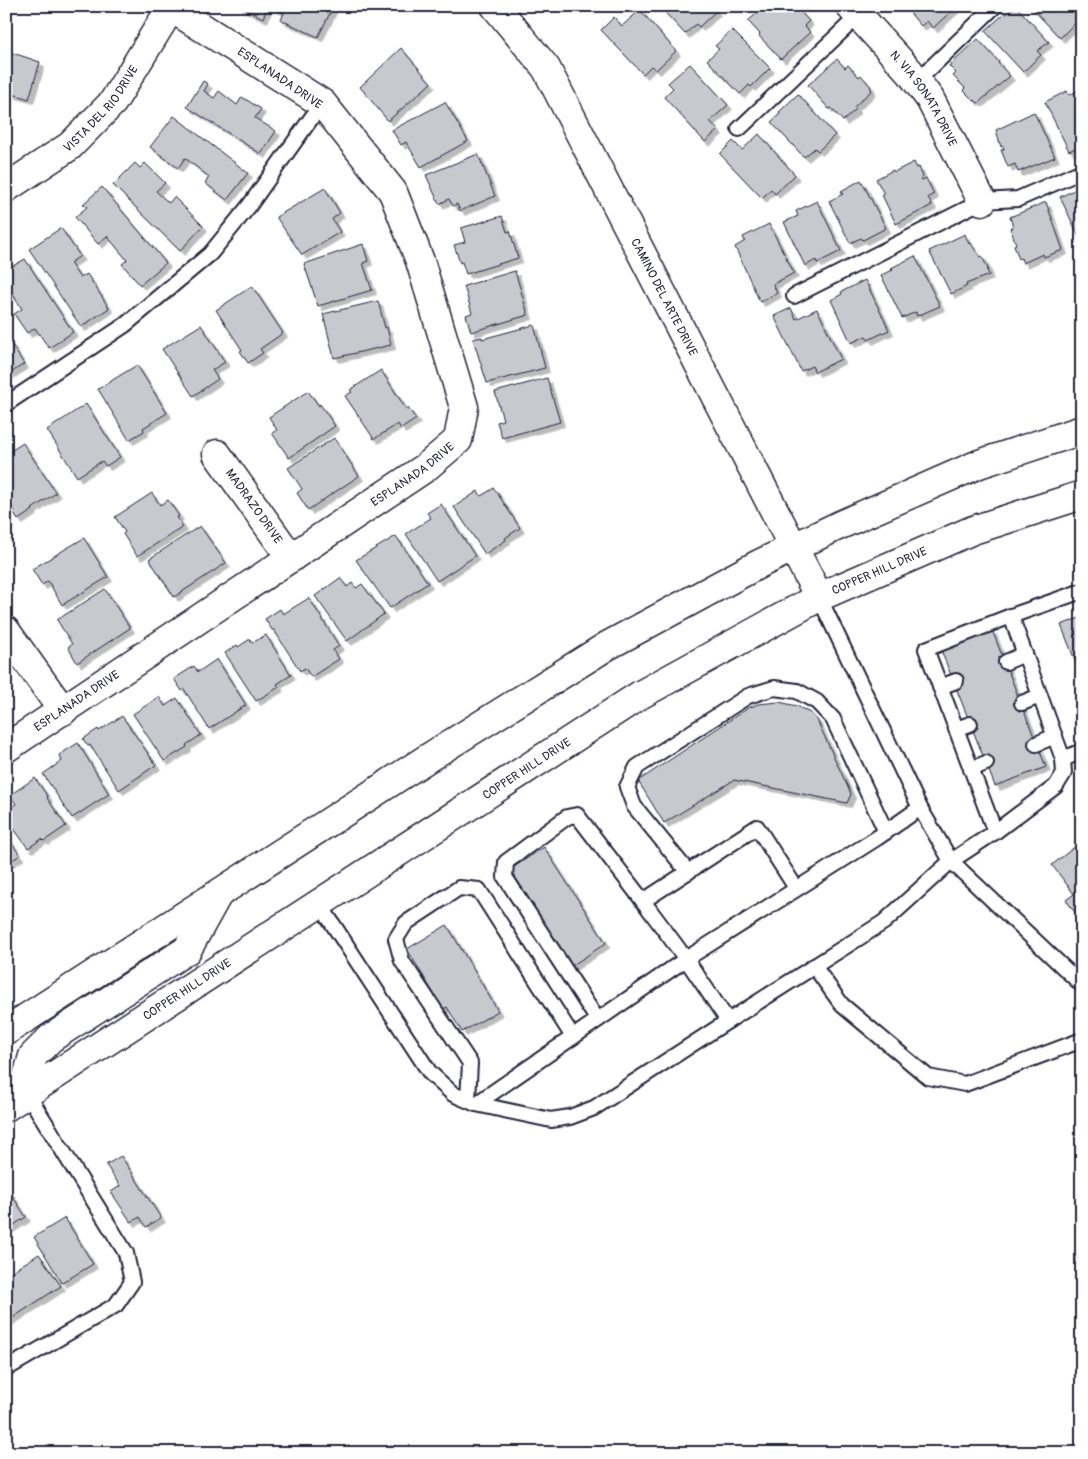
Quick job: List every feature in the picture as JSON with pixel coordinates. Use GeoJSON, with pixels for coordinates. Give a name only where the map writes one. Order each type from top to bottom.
{"type":"FeatureCollection","features":[{"type":"Feature","properties":{"kind":"main road","name":"CAMINO DEL ARTE DRIVE"},"geometry":{"type":"LineString","coordinates":[[495,6],[546,68],[819,597]]}},
{"type":"Feature","properties":{"kind":"main road","name":"ESPLANADA DRIVE"},"geometry":{"type":"LineString","coordinates":[[6,748],[426,468],[458,440],[464,407],[420,261],[393,192],[322,103],[171,7]]}},
{"type":"Feature","properties":{"kind":"main road","name":"VISTA DEL RIO DRIVE"},"geometry":{"type":"LineString","coordinates":[[6,188],[70,146],[113,102],[171,7]]}},
{"type":"Feature","properties":{"kind":"main road","name":"N. VIA SONATA DRIVE"},"geometry":{"type":"LineString","coordinates":[[854,11],[917,81],[930,99],[982,201]]}},
{"type":"Feature","properties":{"kind":"main road"},"geometry":{"type":"LineString","coordinates":[[6,1031],[428,758],[607,646],[792,547],[979,464],[1082,430]]}},
{"type":"Feature","properties":{"kind":"main road","name":"MADRAZO DRIVE"},"geometry":{"type":"LineString","coordinates":[[217,454],[291,558]]}},
{"type":"Feature","properties":{"kind":"main road","name":"COPPER HILL DRIVE"},"geometry":{"type":"LineString","coordinates":[[17,1100],[640,695],[819,597],[973,530],[1082,495]]}},
{"type":"Feature","properties":{"kind":"main road"},"geometry":{"type":"LineString","coordinates":[[6,631],[63,711]]}},
{"type":"Feature","properties":{"kind":"main road"},"geometry":{"type":"LineString","coordinates":[[17,1100],[25,1084],[33,1056],[51,1038],[187,950],[217,895]]}},
{"type":"Feature","properties":{"kind":"lane"},"geometry":{"type":"LineString","coordinates":[[917,81],[995,6]]}},
{"type":"Feature","properties":{"kind":"lane"},"geometry":{"type":"LineString","coordinates":[[739,129],[854,11]]}},
{"type":"Feature","properties":{"kind":"lane"},"geometry":{"type":"LineString","coordinates":[[6,404],[125,325],[210,254],[249,206],[322,103]]}},
{"type":"Feature","properties":{"kind":"lane"},"geometry":{"type":"LineString","coordinates":[[794,296],[982,201],[1018,199],[1082,171]]}},
{"type":"Feature","properties":{"kind":"lane"},"geometry":{"type":"LineString","coordinates":[[996,832],[926,649],[1082,590]]}},
{"type":"Feature","properties":{"kind":"lane"},"geometry":{"type":"LineString","coordinates":[[819,597],[920,808],[951,862],[1082,985]]}},
{"type":"Feature","properties":{"kind":"lane"},"geometry":{"type":"LineString","coordinates":[[319,903],[430,1074],[453,1094],[472,1102],[551,1120],[570,1117],[594,1108],[884,922],[951,862],[996,832],[1056,786],[1064,773],[1063,759],[1011,616]]}},
{"type":"Feature","properties":{"kind":"lane"},"geometry":{"type":"LineString","coordinates":[[1006,662],[1025,654]]}},
{"type":"Feature","properties":{"kind":"lane"},"geometry":{"type":"LineString","coordinates":[[940,687],[956,681]]}},
{"type":"Feature","properties":{"kind":"lane"},"geometry":{"type":"LineString","coordinates":[[688,872],[634,806],[627,787],[637,767],[748,696],[774,688],[797,692],[817,702],[833,719],[886,832]]}},
{"type":"Feature","properties":{"kind":"lane"},"geometry":{"type":"LineString","coordinates":[[1022,704],[1040,696]]}},
{"type":"Feature","properties":{"kind":"lane"},"geometry":{"type":"LineString","coordinates":[[956,729],[970,724]]}},
{"type":"Feature","properties":{"kind":"lane"},"geometry":{"type":"LineString","coordinates":[[1036,744],[1054,736]]}},
{"type":"Feature","properties":{"kind":"lane"},"geometry":{"type":"LineString","coordinates":[[1063,759],[1082,751]]}},
{"type":"Feature","properties":{"kind":"lane"},"geometry":{"type":"LineString","coordinates":[[971,769],[986,763]]}},
{"type":"Feature","properties":{"kind":"lane"},"geometry":{"type":"LineString","coordinates":[[472,1102],[573,1037],[686,959],[886,832],[920,808]]}},
{"type":"Feature","properties":{"kind":"lane"},"geometry":{"type":"LineString","coordinates":[[598,1019],[505,877],[506,862],[567,817],[577,815],[686,959],[728,1021]]}},
{"type":"Feature","properties":{"kind":"lane"},"geometry":{"type":"LineString","coordinates":[[643,901],[757,827],[796,888]]}},
{"type":"Feature","properties":{"kind":"lane"},"geometry":{"type":"LineString","coordinates":[[472,1102],[470,1063],[402,961],[396,939],[406,923],[459,888],[479,890],[573,1037]]}},
{"type":"Feature","properties":{"kind":"lane"},"geometry":{"type":"LineString","coordinates":[[814,966],[842,1005],[928,1076],[965,1084],[1082,1040]]}},
{"type":"Feature","properties":{"kind":"lane"},"geometry":{"type":"LineString","coordinates":[[6,1369],[116,1305],[132,1282],[126,1253],[17,1100]]}},
{"type":"Feature","properties":{"kind":"building"},"geometry":{"type":"Polygon","coordinates":[[[238,6],[268,6],[263,18],[238,6]]]}},
{"type":"Feature","properties":{"kind":"building"},"geometry":{"type":"Polygon","coordinates":[[[269,6],[333,7],[318,37],[281,20],[284,13],[269,6]]]}},
{"type":"Feature","properties":{"kind":"building"},"geometry":{"type":"Polygon","coordinates":[[[659,6],[712,6],[716,11],[699,27],[696,24],[685,34],[659,6]]]}},
{"type":"Feature","properties":{"kind":"building"},"geometry":{"type":"Polygon","coordinates":[[[767,6],[793,6],[794,11],[797,8],[809,21],[804,26],[810,32],[781,59],[759,36],[760,34],[748,21],[767,6]]]}},
{"type":"Feature","properties":{"kind":"building"},"geometry":{"type":"Polygon","coordinates":[[[906,6],[957,6],[933,28],[927,21],[921,26],[910,13],[913,10],[906,6]]]}},
{"type":"Feature","properties":{"kind":"building"},"geometry":{"type":"Polygon","coordinates":[[[1016,6],[1049,42],[1037,51],[1041,55],[1023,72],[985,31],[1016,6]]]}},
{"type":"Feature","properties":{"kind":"building"},"geometry":{"type":"Polygon","coordinates":[[[1030,6],[1082,6],[1082,10],[1074,18],[1077,21],[1060,38],[1030,6]]]}},
{"type":"Feature","properties":{"kind":"building"},"geometry":{"type":"Polygon","coordinates":[[[640,10],[676,51],[656,70],[651,66],[643,74],[601,30],[614,17],[622,26],[640,10]]]}},
{"type":"Feature","properties":{"kind":"building"},"geometry":{"type":"Polygon","coordinates":[[[732,30],[770,68],[751,87],[749,85],[740,94],[707,60],[719,49],[715,46],[732,30]]]}},
{"type":"Feature","properties":{"kind":"building"},"geometry":{"type":"Polygon","coordinates":[[[978,39],[1010,76],[978,103],[963,90],[965,88],[953,76],[956,73],[949,66],[978,39]]]}},
{"type":"Feature","properties":{"kind":"building"},"geometry":{"type":"Polygon","coordinates":[[[401,48],[431,83],[388,121],[360,87],[401,48]]]}},
{"type":"Feature","properties":{"kind":"building"},"geometry":{"type":"Polygon","coordinates":[[[10,52],[40,62],[29,99],[6,92],[6,62],[10,52]]]}},
{"type":"Feature","properties":{"kind":"building"},"geometry":{"type":"Polygon","coordinates":[[[837,59],[845,68],[848,65],[859,77],[861,75],[872,90],[854,107],[856,109],[843,121],[831,108],[829,109],[808,85],[837,59]]]}},
{"type":"Feature","properties":{"kind":"building"},"geometry":{"type":"Polygon","coordinates":[[[690,64],[728,105],[710,121],[718,130],[705,142],[664,97],[673,88],[668,83],[690,64]]]}},
{"type":"Feature","properties":{"kind":"building"},"geometry":{"type":"Polygon","coordinates":[[[203,81],[208,84],[204,91],[214,98],[219,91],[237,105],[242,97],[261,109],[255,118],[276,131],[261,154],[187,107],[203,81]]]}},
{"type":"Feature","properties":{"kind":"building"},"geometry":{"type":"Polygon","coordinates":[[[1082,89],[1082,145],[1069,151],[1045,102],[1067,91],[1069,95],[1082,89]]]}},
{"type":"Feature","properties":{"kind":"building"},"geometry":{"type":"Polygon","coordinates":[[[798,94],[835,135],[818,151],[815,148],[804,157],[771,122],[798,94]]]}},
{"type":"Feature","properties":{"kind":"building"},"geometry":{"type":"Polygon","coordinates":[[[445,102],[468,141],[421,167],[406,142],[401,145],[392,130],[445,102]]]}},
{"type":"Feature","properties":{"kind":"building"},"geometry":{"type":"Polygon","coordinates":[[[1034,112],[1055,157],[1018,172],[1015,164],[1008,167],[1001,150],[1004,149],[1003,146],[1001,147],[996,130],[1034,112]]]}},
{"type":"Feature","properties":{"kind":"building"},"geometry":{"type":"Polygon","coordinates":[[[174,116],[248,173],[227,200],[205,183],[209,177],[185,158],[178,168],[150,147],[174,116]]]}},
{"type":"Feature","properties":{"kind":"building"},"geometry":{"type":"Polygon","coordinates":[[[759,134],[795,175],[775,194],[771,189],[762,198],[720,154],[733,141],[742,150],[759,134]]]}},
{"type":"Feature","properties":{"kind":"building"},"geometry":{"type":"Polygon","coordinates":[[[478,154],[495,196],[460,211],[457,204],[453,206],[449,199],[439,204],[426,175],[478,154]]]}},
{"type":"Feature","properties":{"kind":"building"},"geometry":{"type":"Polygon","coordinates":[[[914,162],[917,168],[919,167],[923,177],[921,178],[922,180],[926,178],[934,194],[928,197],[932,205],[896,224],[876,179],[914,162]]]}},
{"type":"Feature","properties":{"kind":"building"},"geometry":{"type":"Polygon","coordinates":[[[135,163],[140,168],[145,163],[165,183],[156,191],[169,203],[174,197],[203,226],[180,251],[113,185],[135,163]]]}},
{"type":"Feature","properties":{"kind":"building"},"geometry":{"type":"Polygon","coordinates":[[[861,180],[886,228],[863,240],[861,238],[850,243],[829,201],[843,194],[841,191],[861,180]]]}},
{"type":"Feature","properties":{"kind":"building"},"geometry":{"type":"Polygon","coordinates":[[[1082,186],[1082,243],[1060,197],[1082,186]]]}},
{"type":"Feature","properties":{"kind":"building"},"geometry":{"type":"Polygon","coordinates":[[[102,187],[166,263],[140,285],[122,264],[127,260],[107,236],[98,244],[75,217],[87,207],[83,204],[102,187]]]}},
{"type":"Feature","properties":{"kind":"building"},"geometry":{"type":"Polygon","coordinates":[[[325,188],[340,213],[332,219],[340,232],[302,255],[276,217],[325,188]]]}},
{"type":"Feature","properties":{"kind":"building"},"geometry":{"type":"Polygon","coordinates":[[[817,201],[841,251],[817,263],[816,260],[805,266],[784,222],[798,216],[796,211],[817,201]]]}},
{"type":"Feature","properties":{"kind":"building"},"geometry":{"type":"Polygon","coordinates":[[[1046,202],[1063,250],[1044,257],[1043,254],[1023,263],[1021,258],[1019,259],[1014,245],[1016,244],[1010,228],[1013,227],[1010,217],[1046,202]]]}},
{"type":"Feature","properties":{"kind":"building"},"geometry":{"type":"Polygon","coordinates":[[[502,216],[507,232],[510,231],[518,258],[466,274],[454,245],[465,242],[461,228],[502,216]]]}},
{"type":"Feature","properties":{"kind":"building"},"geometry":{"type":"Polygon","coordinates":[[[769,224],[794,273],[773,284],[777,293],[760,302],[735,247],[745,241],[743,237],[769,224]]]}},
{"type":"Feature","properties":{"kind":"building"},"geometry":{"type":"Polygon","coordinates":[[[61,228],[80,256],[70,263],[80,278],[87,274],[109,308],[81,327],[29,249],[61,228]]]}},
{"type":"Feature","properties":{"kind":"building"},"geometry":{"type":"Polygon","coordinates":[[[965,234],[969,244],[971,243],[980,257],[982,256],[989,275],[966,284],[967,286],[951,294],[929,251],[965,234]]]}},
{"type":"Feature","properties":{"kind":"building"},"geometry":{"type":"Polygon","coordinates":[[[363,244],[368,261],[363,263],[372,290],[318,306],[304,264],[363,244]]]}},
{"type":"Feature","properties":{"kind":"building"},"geometry":{"type":"Polygon","coordinates":[[[915,256],[940,306],[917,316],[916,312],[902,318],[881,275],[915,256]]]}},
{"type":"Feature","properties":{"kind":"building"},"geometry":{"type":"Polygon","coordinates":[[[25,259],[73,332],[49,348],[35,328],[27,333],[14,314],[22,309],[14,296],[12,297],[6,289],[6,270],[25,259]]]}},
{"type":"Feature","properties":{"kind":"building"},"geometry":{"type":"Polygon","coordinates":[[[515,271],[528,315],[471,332],[466,315],[472,313],[464,286],[515,271]]]}},
{"type":"Feature","properties":{"kind":"building"},"geometry":{"type":"Polygon","coordinates":[[[865,280],[889,330],[868,340],[866,336],[851,343],[831,300],[842,294],[841,292],[865,280]]]}},
{"type":"Feature","properties":{"kind":"building"},"geometry":{"type":"Polygon","coordinates":[[[252,286],[283,333],[260,349],[263,353],[248,363],[240,351],[242,350],[216,310],[252,286]]]}},
{"type":"Feature","properties":{"kind":"building"},"geometry":{"type":"Polygon","coordinates":[[[378,301],[391,345],[334,358],[323,314],[378,301]]]}},
{"type":"Feature","properties":{"kind":"building"},"geometry":{"type":"Polygon","coordinates":[[[791,308],[796,319],[817,309],[841,359],[815,372],[812,366],[801,371],[774,316],[791,308]]]}},
{"type":"Feature","properties":{"kind":"building"},"geometry":{"type":"Polygon","coordinates":[[[201,325],[225,362],[212,370],[218,379],[193,396],[162,349],[201,325]]]}},
{"type":"Feature","properties":{"kind":"building"},"geometry":{"type":"Polygon","coordinates":[[[534,325],[545,368],[487,383],[473,339],[482,337],[482,339],[534,325]]]}},
{"type":"Feature","properties":{"kind":"building"},"geometry":{"type":"Polygon","coordinates":[[[9,341],[24,364],[6,376],[6,342],[9,341]]]}},
{"type":"Feature","properties":{"kind":"building"},"geometry":{"type":"Polygon","coordinates":[[[137,365],[167,413],[143,428],[144,431],[129,440],[98,389],[137,365]]]}},
{"type":"Feature","properties":{"kind":"building"},"geometry":{"type":"Polygon","coordinates":[[[381,370],[406,409],[408,408],[416,419],[401,429],[398,424],[374,439],[345,396],[352,392],[350,390],[381,370]]]}},
{"type":"Feature","properties":{"kind":"building"},"geometry":{"type":"Polygon","coordinates":[[[547,378],[560,422],[502,438],[497,422],[503,420],[495,392],[547,378]]]}},
{"type":"Feature","properties":{"kind":"building"},"geometry":{"type":"Polygon","coordinates":[[[308,391],[319,406],[320,404],[335,426],[289,458],[272,433],[277,430],[269,417],[308,391]]]}},
{"type":"Feature","properties":{"kind":"building"},"geometry":{"type":"Polygon","coordinates":[[[86,404],[120,457],[106,466],[102,461],[77,477],[47,430],[86,404]]]}},
{"type":"Feature","properties":{"kind":"building"},"geometry":{"type":"Polygon","coordinates":[[[334,438],[359,476],[308,510],[297,493],[302,489],[288,468],[334,438]]]}},
{"type":"Feature","properties":{"kind":"building"},"geometry":{"type":"Polygon","coordinates":[[[23,443],[56,493],[18,520],[13,512],[15,511],[6,497],[6,454],[23,443]]]}},
{"type":"Feature","properties":{"kind":"building"},"geometry":{"type":"Polygon","coordinates":[[[494,488],[520,528],[485,554],[454,507],[478,491],[481,496],[494,488]]]}},
{"type":"Feature","properties":{"kind":"building"},"geometry":{"type":"Polygon","coordinates":[[[152,493],[160,505],[168,500],[179,516],[177,517],[183,527],[137,556],[115,517],[152,493]]]}},
{"type":"Feature","properties":{"kind":"building"},"geometry":{"type":"Polygon","coordinates":[[[441,504],[475,556],[437,581],[406,534],[431,518],[427,513],[441,504]]]}},
{"type":"Feature","properties":{"kind":"building"},"geometry":{"type":"Polygon","coordinates":[[[200,526],[226,563],[174,597],[149,559],[200,526]]]}},
{"type":"Feature","properties":{"kind":"building"},"geometry":{"type":"Polygon","coordinates":[[[396,536],[428,583],[390,608],[356,560],[396,536]]]}},
{"type":"Feature","properties":{"kind":"building"},"geometry":{"type":"Polygon","coordinates":[[[84,538],[108,577],[62,605],[48,581],[42,585],[32,569],[84,538]]]}},
{"type":"Feature","properties":{"kind":"building"},"geometry":{"type":"Polygon","coordinates":[[[340,578],[347,587],[352,583],[356,588],[362,584],[384,614],[347,641],[315,596],[340,578]]]}},
{"type":"Feature","properties":{"kind":"building"},"geometry":{"type":"Polygon","coordinates":[[[105,589],[130,628],[77,663],[68,647],[72,644],[57,620],[105,589]]]}},
{"type":"Feature","properties":{"kind":"building"},"geometry":{"type":"Polygon","coordinates":[[[309,598],[339,646],[333,650],[339,659],[311,677],[305,668],[300,671],[265,619],[280,609],[283,614],[309,598]]]}},
{"type":"Feature","properties":{"kind":"building"},"geometry":{"type":"Polygon","coordinates":[[[1082,617],[1082,678],[1061,625],[1082,617]]]}},
{"type":"Feature","properties":{"kind":"building"},"geometry":{"type":"Polygon","coordinates":[[[992,630],[1046,767],[995,786],[941,650],[992,630]]]}},
{"type":"Feature","properties":{"kind":"building"},"geometry":{"type":"Polygon","coordinates":[[[266,635],[291,675],[277,684],[279,687],[256,701],[225,653],[250,639],[252,643],[266,635]]]}},
{"type":"Feature","properties":{"kind":"building"},"geometry":{"type":"Polygon","coordinates":[[[217,659],[246,705],[209,729],[184,689],[182,691],[174,679],[194,666],[198,672],[217,659]]]}},
{"type":"Feature","properties":{"kind":"building"},"geometry":{"type":"Polygon","coordinates":[[[159,697],[165,706],[177,698],[201,735],[186,745],[187,747],[164,761],[133,714],[159,697]]]}},
{"type":"Feature","properties":{"kind":"building"},"geometry":{"type":"Polygon","coordinates":[[[779,702],[797,706],[812,714],[817,720],[851,794],[847,803],[734,780],[664,823],[638,781],[748,708],[758,704],[779,702]]]}},
{"type":"Feature","properties":{"kind":"building"},"geometry":{"type":"Polygon","coordinates":[[[122,716],[156,765],[119,790],[90,745],[88,746],[83,739],[122,716]]]}},
{"type":"Feature","properties":{"kind":"building"},"geometry":{"type":"Polygon","coordinates":[[[78,743],[109,794],[72,818],[43,774],[62,761],[59,755],[78,743]]]}},
{"type":"Feature","properties":{"kind":"building"},"geometry":{"type":"Polygon","coordinates":[[[35,778],[66,826],[44,841],[42,839],[28,848],[6,818],[6,811],[16,804],[10,795],[35,778]]]}},
{"type":"Feature","properties":{"kind":"building"},"geometry":{"type":"Polygon","coordinates":[[[6,835],[20,855],[6,864],[6,835]]]}},
{"type":"Feature","properties":{"kind":"building"},"geometry":{"type":"Polygon","coordinates":[[[1082,841],[1081,921],[1066,900],[1074,894],[1052,865],[1082,841]]]}},
{"type":"Feature","properties":{"kind":"building"},"geometry":{"type":"Polygon","coordinates":[[[544,847],[606,943],[570,967],[508,871],[544,847]]]}},
{"type":"Feature","properties":{"kind":"building"},"geometry":{"type":"Polygon","coordinates":[[[447,925],[498,1011],[462,1032],[447,1007],[443,1009],[407,949],[447,925]]]}},
{"type":"Feature","properties":{"kind":"building"},"geometry":{"type":"Polygon","coordinates":[[[121,1156],[161,1218],[146,1227],[140,1217],[131,1222],[111,1192],[120,1186],[106,1165],[121,1156]]]}},
{"type":"Feature","properties":{"kind":"building"},"geometry":{"type":"Polygon","coordinates":[[[6,1186],[26,1217],[6,1230],[6,1186]]]}},
{"type":"Feature","properties":{"kind":"building"},"geometry":{"type":"Polygon","coordinates":[[[65,1218],[93,1264],[62,1283],[34,1237],[65,1218]]]}},
{"type":"Feature","properties":{"kind":"building"},"geometry":{"type":"Polygon","coordinates":[[[39,1254],[61,1286],[6,1322],[6,1275],[39,1254]]]}}]}
